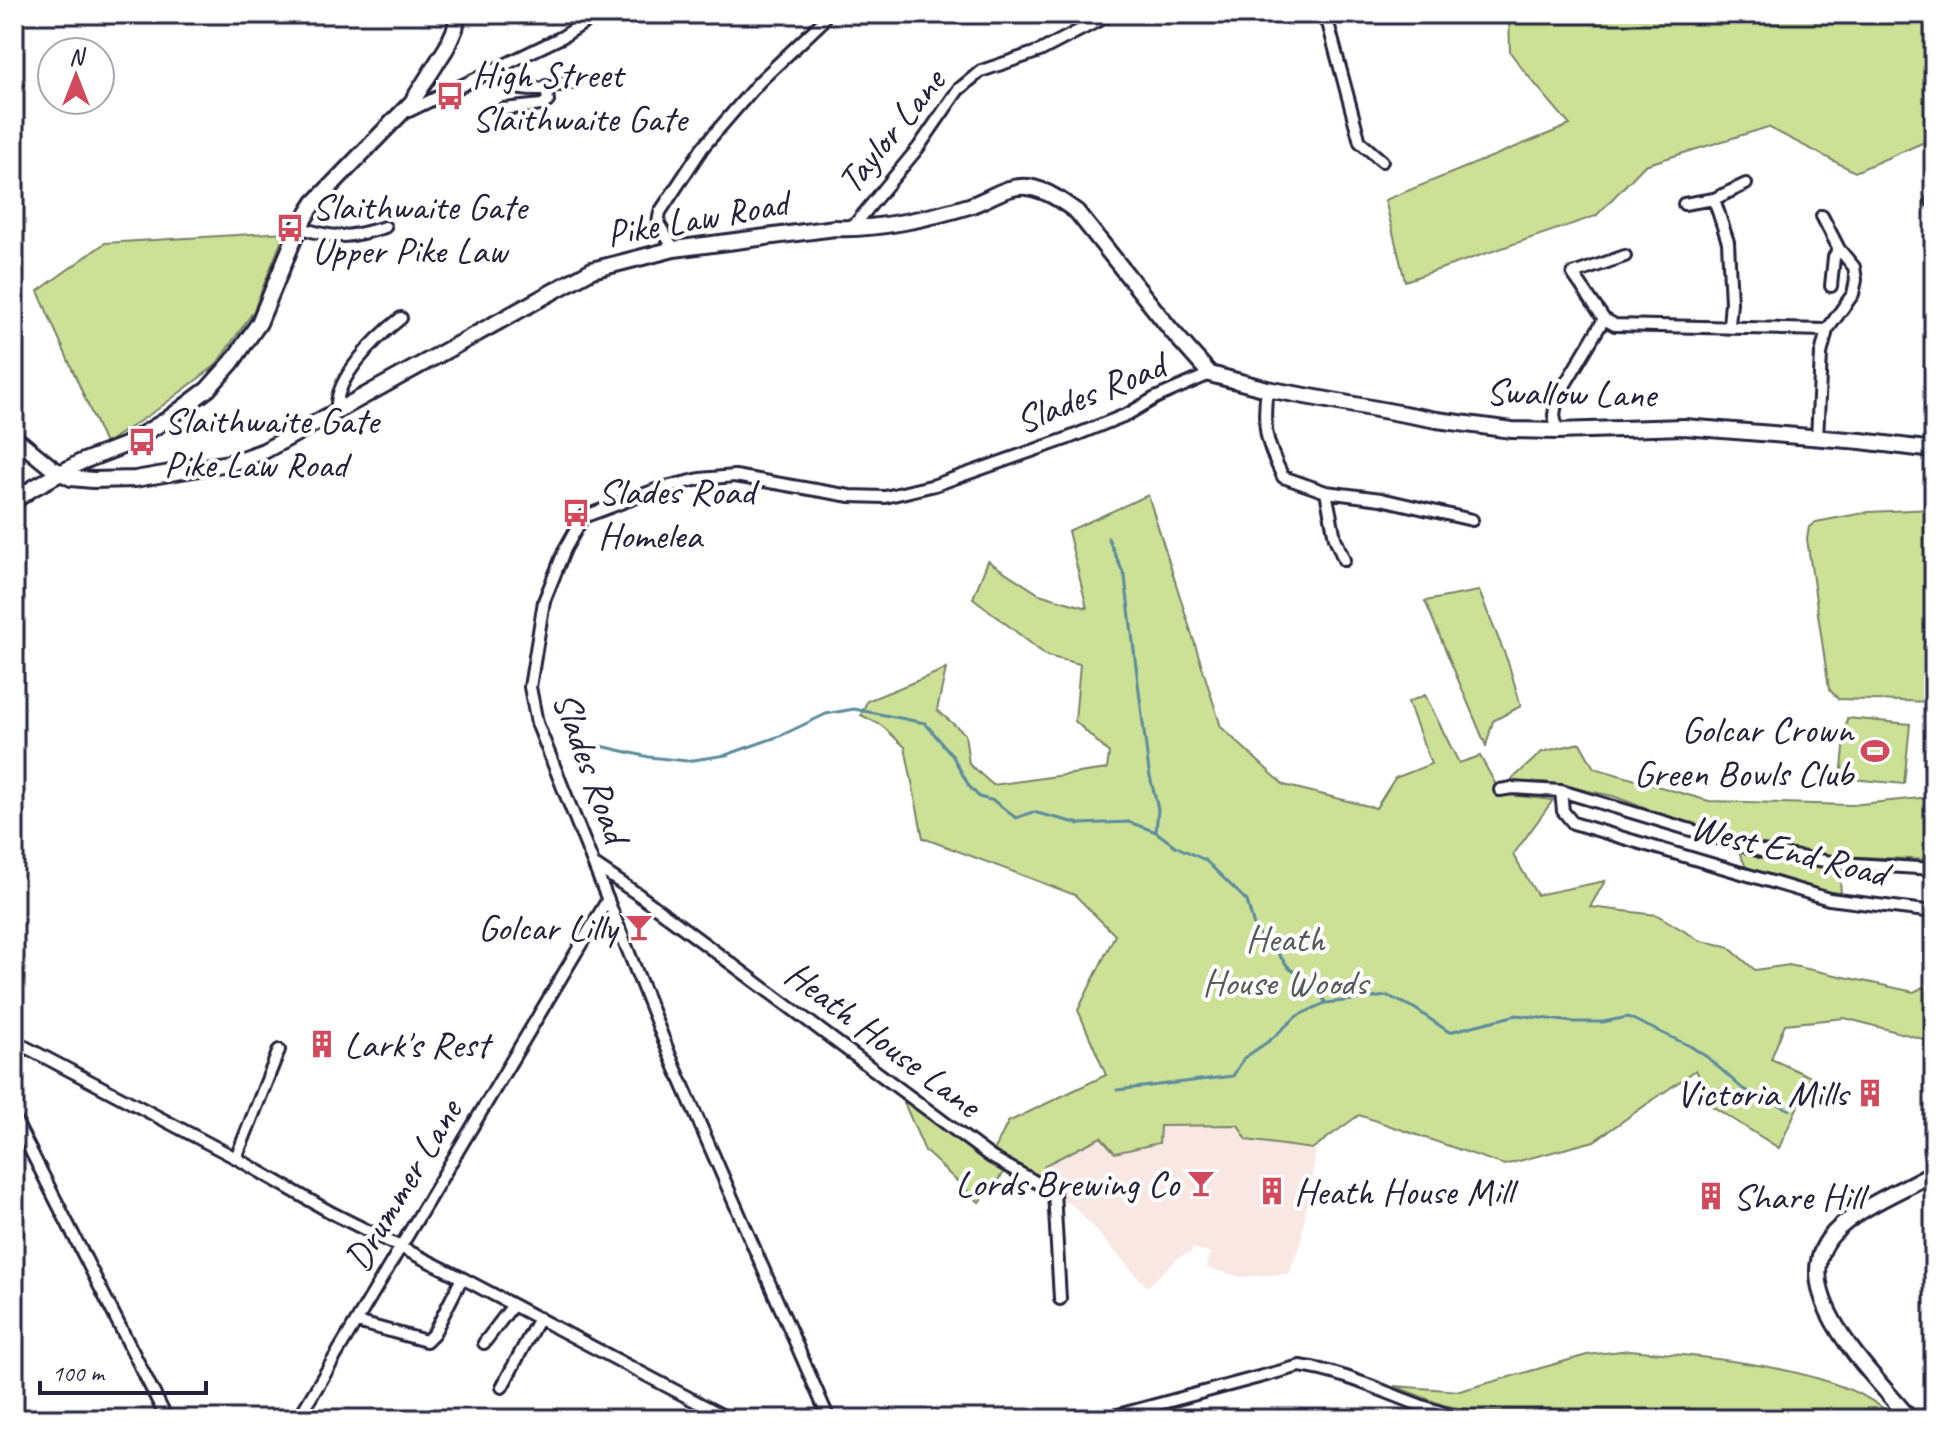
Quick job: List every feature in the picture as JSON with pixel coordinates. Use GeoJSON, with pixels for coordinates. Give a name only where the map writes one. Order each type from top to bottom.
{"type":"FeatureCollection","features":[{"type":"Feature","properties":{"kind":"street"},"geometry":{"type":"LineString","coordinates":[[14,501],[60,473],[125,445],[168,419],[208,389],[232,362],[259,323],[299,227],[315,202],[403,113],[447,47],[458,14]]}},
{"type":"Feature","properties":{"kind":"street"},"geometry":{"type":"LineString","coordinates":[[674,249],[658,223],[660,212],[703,147],[760,81],[820,24],[826,14]]}},
{"type":"Feature","properties":{"kind":"street","name":"Taylor Lane"},"geometry":{"type":"LineString","coordinates":[[851,229],[918,148],[958,90],[969,80],[981,71],[1040,51],[1111,14]]}},
{"type":"Feature","properties":{"kind":"street"},"geometry":{"type":"LineString","coordinates":[[1315,14],[1328,23],[1360,142],[1382,161]]}},
{"type":"Feature","properties":{"kind":"street"},"geometry":{"type":"LineString","coordinates":[[403,113],[562,37],[594,15]]}},
{"type":"Feature","properties":{"kind":"street"},"geometry":{"type":"LineString","coordinates":[[495,69],[508,87],[521,91],[575,82]]}},
{"type":"Feature","properties":{"kind":"street"},"geometry":{"type":"LineString","coordinates":[[503,109],[542,105],[548,101],[546,86]]}},
{"type":"Feature","properties":{"kind":"street"},"geometry":{"type":"LineString","coordinates":[[1684,204],[1714,199],[1746,184]]}},
{"type":"Feature","properties":{"kind":"street","name":"Pike Law Road"},"geometry":{"type":"LineString","coordinates":[[60,473],[71,478],[93,480],[135,479],[234,462],[264,451],[592,270],[674,249],[743,238],[851,229],[938,215],[973,205],[1015,187],[1027,187],[1057,197],[1077,212],[1210,374]]}},
{"type":"Feature","properties":{"kind":"street"},"geometry":{"type":"LineString","coordinates":[[1714,199],[1728,242],[1729,325]]}},
{"type":"Feature","properties":{"kind":"street"},"geometry":{"type":"LineString","coordinates":[[1817,439],[1821,354],[1827,330],[1853,294],[1856,280],[1854,267],[1839,249],[1822,216]]}},
{"type":"Feature","properties":{"kind":"street"},"geometry":{"type":"LineString","coordinates":[[299,227],[324,236],[351,237],[385,227]]}},
{"type":"Feature","properties":{"kind":"street"},"geometry":{"type":"LineString","coordinates":[[1831,286],[1834,257],[1839,249]]}},
{"type":"Feature","properties":{"kind":"street"},"geometry":{"type":"LineString","coordinates":[[1625,256],[1573,274],[1604,319],[1615,325],[1729,325],[1827,330]]}},
{"type":"Feature","properties":{"kind":"street"},"geometry":{"type":"LineString","coordinates":[[337,411],[336,401],[347,377],[383,332],[401,318]]}},
{"type":"Feature","properties":{"kind":"street"},"geometry":{"type":"LineString","coordinates":[[1557,431],[1554,415],[1557,398],[1604,319]]}},
{"type":"Feature","properties":{"kind":"street","name":"Swallow Lane"},"geometry":{"type":"LineString","coordinates":[[1210,374],[1267,389],[1437,420],[1512,430],[1684,427],[1934,450]]}},
{"type":"Feature","properties":{"kind":"street","name":"Slades Road"},"geometry":{"type":"LineString","coordinates":[[829,1419],[671,1058],[537,723],[530,687],[544,601],[565,549],[583,517],[661,488],[700,479],[735,476],[850,496],[885,497],[935,485],[1066,439],[1128,414],[1155,398],[1210,374]]}},
{"type":"Feature","properties":{"kind":"street"},"geometry":{"type":"LineString","coordinates":[[1267,389],[1263,418],[1267,443],[1283,477],[1326,492],[1381,499],[1472,520]]}},
{"type":"Feature","properties":{"kind":"street"},"geometry":{"type":"LineString","coordinates":[[14,437],[60,473]]}},
{"type":"Feature","properties":{"kind":"street"},"geometry":{"type":"LineString","coordinates":[[1326,492],[1335,538],[1344,560]]}},
{"type":"Feature","properties":{"kind":"street"},"geometry":{"type":"LineString","coordinates":[[1500,790],[1561,791],[1761,851],[1838,863],[1934,869]]}},
{"type":"Feature","properties":{"kind":"street","name":"West End Road"},"geometry":{"type":"LineString","coordinates":[[1561,791],[1563,811],[1573,823],[1829,899],[1934,912]]}},
{"type":"Feature","properties":{"kind":"street","name":"Heath House Lane"},"geometry":{"type":"LineString","coordinates":[[594,865],[639,895],[979,1148],[1054,1192],[1060,1299]]}},
{"type":"Feature","properties":{"kind":"street","name":"Drummer Lane"},"geometry":{"type":"LineString","coordinates":[[298,1419],[608,899]]}},
{"type":"Feature","properties":{"kind":"street"},"geometry":{"type":"LineString","coordinates":[[14,1041],[236,1158],[332,1213],[729,1419]]}},
{"type":"Feature","properties":{"kind":"street"},"geometry":{"type":"LineString","coordinates":[[236,1158],[279,1050]]}},
{"type":"Feature","properties":{"kind":"street"},"geometry":{"type":"LineString","coordinates":[[14,1118],[167,1419]]}},
{"type":"Feature","properties":{"kind":"street"},"geometry":{"type":"LineString","coordinates":[[1910,1419],[1847,1343],[1830,1317],[1823,1303],[1819,1266],[1825,1244],[1840,1227],[1934,1172],[1934,1149]]}},
{"type":"Feature","properties":{"kind":"street"},"geometry":{"type":"LineString","coordinates":[[357,1322],[426,1341],[434,1333],[462,1278]]}},
{"type":"Feature","properties":{"kind":"street"},"geometry":{"type":"LineString","coordinates":[[484,1343],[513,1305]]}},
{"type":"Feature","properties":{"kind":"street"},"geometry":{"type":"LineString","coordinates":[[502,1387],[539,1318]]}},
{"type":"Feature","properties":{"kind":"street"},"geometry":{"type":"LineString","coordinates":[[1103,1419],[1300,1366],[1319,1368],[1363,1381],[1439,1413],[1468,1419]]}},
{"type":"Feature","properties":{"kind":"shaded area"},"geometry":{"type":"Polygon","coordinates":[[[1238,1125],[1247,1140],[1316,1151],[1300,1244],[1289,1274],[1242,1277],[1207,1268],[1210,1253],[1192,1248],[1147,1287],[1071,1203],[1060,1201],[1056,1186],[1059,1174],[1045,1166],[1102,1137],[1158,1143],[1160,1126],[1238,1125]]]}},
{"type":"Feature","properties":{"kind":"green space"},"geometry":{"type":"Polygon","coordinates":[[[1509,14],[1934,14],[1934,138],[1855,172],[1768,127],[1645,165],[1596,216],[1405,281],[1385,200],[1570,125],[1510,52],[1509,14]]]}},
{"type":"Feature","properties":{"kind":"green space"},"geometry":{"type":"Polygon","coordinates":[[[285,232],[253,312],[215,366],[105,444],[38,291],[105,243],[285,232]]]}},
{"type":"Feature","properties":{"kind":"green space","name":"Heath House Woods"},"geometry":{"type":"Polygon","coordinates":[[[1148,495],[1221,727],[1284,785],[1376,808],[1395,778],[1431,764],[1408,702],[1425,695],[1459,763],[1480,756],[1501,794],[1553,800],[1513,855],[1537,895],[1605,881],[1590,907],[1657,915],[1701,941],[1727,946],[1755,970],[1789,965],[1914,992],[1934,981],[1934,1042],[1845,1018],[1785,1024],[1771,1059],[1811,1077],[1779,1148],[1712,1106],[1696,1070],[1594,1141],[1504,1165],[1359,1115],[1312,1149],[1247,1140],[1238,1125],[1160,1126],[1159,1143],[1115,1153],[1101,1137],[1045,1165],[1039,1180],[991,1157],[1008,1122],[1106,1075],[1078,1010],[1115,935],[1075,895],[923,838],[905,747],[881,725],[861,715],[867,701],[946,669],[937,710],[965,734],[969,764],[993,785],[1107,769],[1109,753],[1075,721],[1080,664],[1047,656],[973,598],[988,561],[1039,594],[1087,608],[1068,531],[1148,495]]]}},
{"type":"Feature","properties":{"kind":"green space"},"geometry":{"type":"Polygon","coordinates":[[[1931,509],[1934,512],[1934,702],[1838,699],[1829,689],[1807,539],[1809,527],[1816,522],[1869,512],[1931,509]]]}},
{"type":"Feature","properties":{"kind":"green space"},"geometry":{"type":"Polygon","coordinates":[[[1479,591],[1508,662],[1521,706],[1493,721],[1486,746],[1425,601],[1479,591]]]}},
{"type":"Feature","properties":{"kind":"green space","name":"Golcar Crown Green Bowls Club"},"geometry":{"type":"Polygon","coordinates":[[[1847,718],[1910,724],[1904,784],[1841,778],[1847,718]]]}},
{"type":"Feature","properties":{"kind":"green space"},"geometry":{"type":"Polygon","coordinates":[[[1580,743],[1594,768],[1709,801],[1851,805],[1920,798],[1934,801],[1934,860],[1839,856],[1841,896],[1746,867],[1734,841],[1613,796],[1545,782],[1509,782],[1542,752],[1580,743]]]}},
{"type":"Feature","properties":{"kind":"green space"},"geometry":{"type":"Polygon","coordinates":[[[902,1098],[1004,1173],[979,1202],[925,1151],[902,1098]]]}},
{"type":"Feature","properties":{"kind":"green space"},"geometry":{"type":"Polygon","coordinates":[[[1630,1350],[1732,1361],[1808,1376],[1873,1401],[1895,1419],[1644,1419],[1616,1414],[1553,1411],[1480,1412],[1443,1405],[1394,1386],[1460,1391],[1587,1355],[1630,1350]]]}},
{"type":"Feature","properties":{"kind":"waterway"},"geometry":{"type":"LineString","coordinates":[[1108,538],[1125,577],[1149,772],[1158,809],[1156,832]]}},
{"type":"Feature","properties":{"kind":"waterway"},"geometry":{"type":"LineString","coordinates":[[601,746],[649,757],[687,761],[726,755],[780,736],[826,714],[854,709],[925,723],[952,755],[969,786],[979,797],[994,801],[1016,818],[1033,812],[1080,824],[1129,822],[1156,832],[1175,846],[1205,860],[1247,901],[1255,930],[1290,969],[1313,984],[1326,1003],[1388,996],[1414,1008],[1449,1032],[1517,1015],[1573,1022],[1603,1022],[1628,1017],[1690,1046],[1743,1089],[1790,1110]]}},
{"type":"Feature","properties":{"kind":"waterway"},"geometry":{"type":"LineString","coordinates":[[1117,1090],[1233,1076],[1244,1058],[1297,1016],[1325,1003]]}},
{"type":"Feature","properties":{"kind":"place","name":"High Street Slaithwaite Gate"},"geometry":{"type":"Point","coordinates":[450,96]}},
{"type":"Feature","properties":{"kind":"place","name":"Slaithwaite Gate Upper Pike Law"},"geometry":{"type":"Point","coordinates":[290,228]}},
{"type":"Feature","properties":{"kind":"place","name":"Slaithwaite Gate Pike Law Road"},"geometry":{"type":"Point","coordinates":[142,442]}},
{"type":"Feature","properties":{"kind":"place","name":"Slades Road Homelea"},"geometry":{"type":"Point","coordinates":[576,513]}},
{"type":"Feature","properties":{"kind":"place","name":"Golcar Crown Green Bowls Club"},"geometry":{"type":"Point","coordinates":[1875,751]}},
{"type":"Feature","properties":{"kind":"place","name":"Golcar Lilly"},"geometry":{"type":"Point","coordinates":[639,927]}},
{"type":"Feature","properties":{"kind":"place","name":"Lark's Rest"},"geometry":{"type":"Point","coordinates":[322,1044]}},
{"type":"Feature","properties":{"kind":"place","name":"Victoria Mills"},"geometry":{"type":"Point","coordinates":[1870,1093]}},
{"type":"Feature","properties":{"kind":"place","name":"Lords Brewing Co"},"geometry":{"type":"Point","coordinates":[1201,1183]}},
{"type":"Feature","properties":{"kind":"place","name":"Heath House Mill"},"geometry":{"type":"Point","coordinates":[1272,1191]}},
{"type":"Feature","properties":{"kind":"place","name":"Share Hill"},"geometry":{"type":"Point","coordinates":[1711,1196]}}]}
